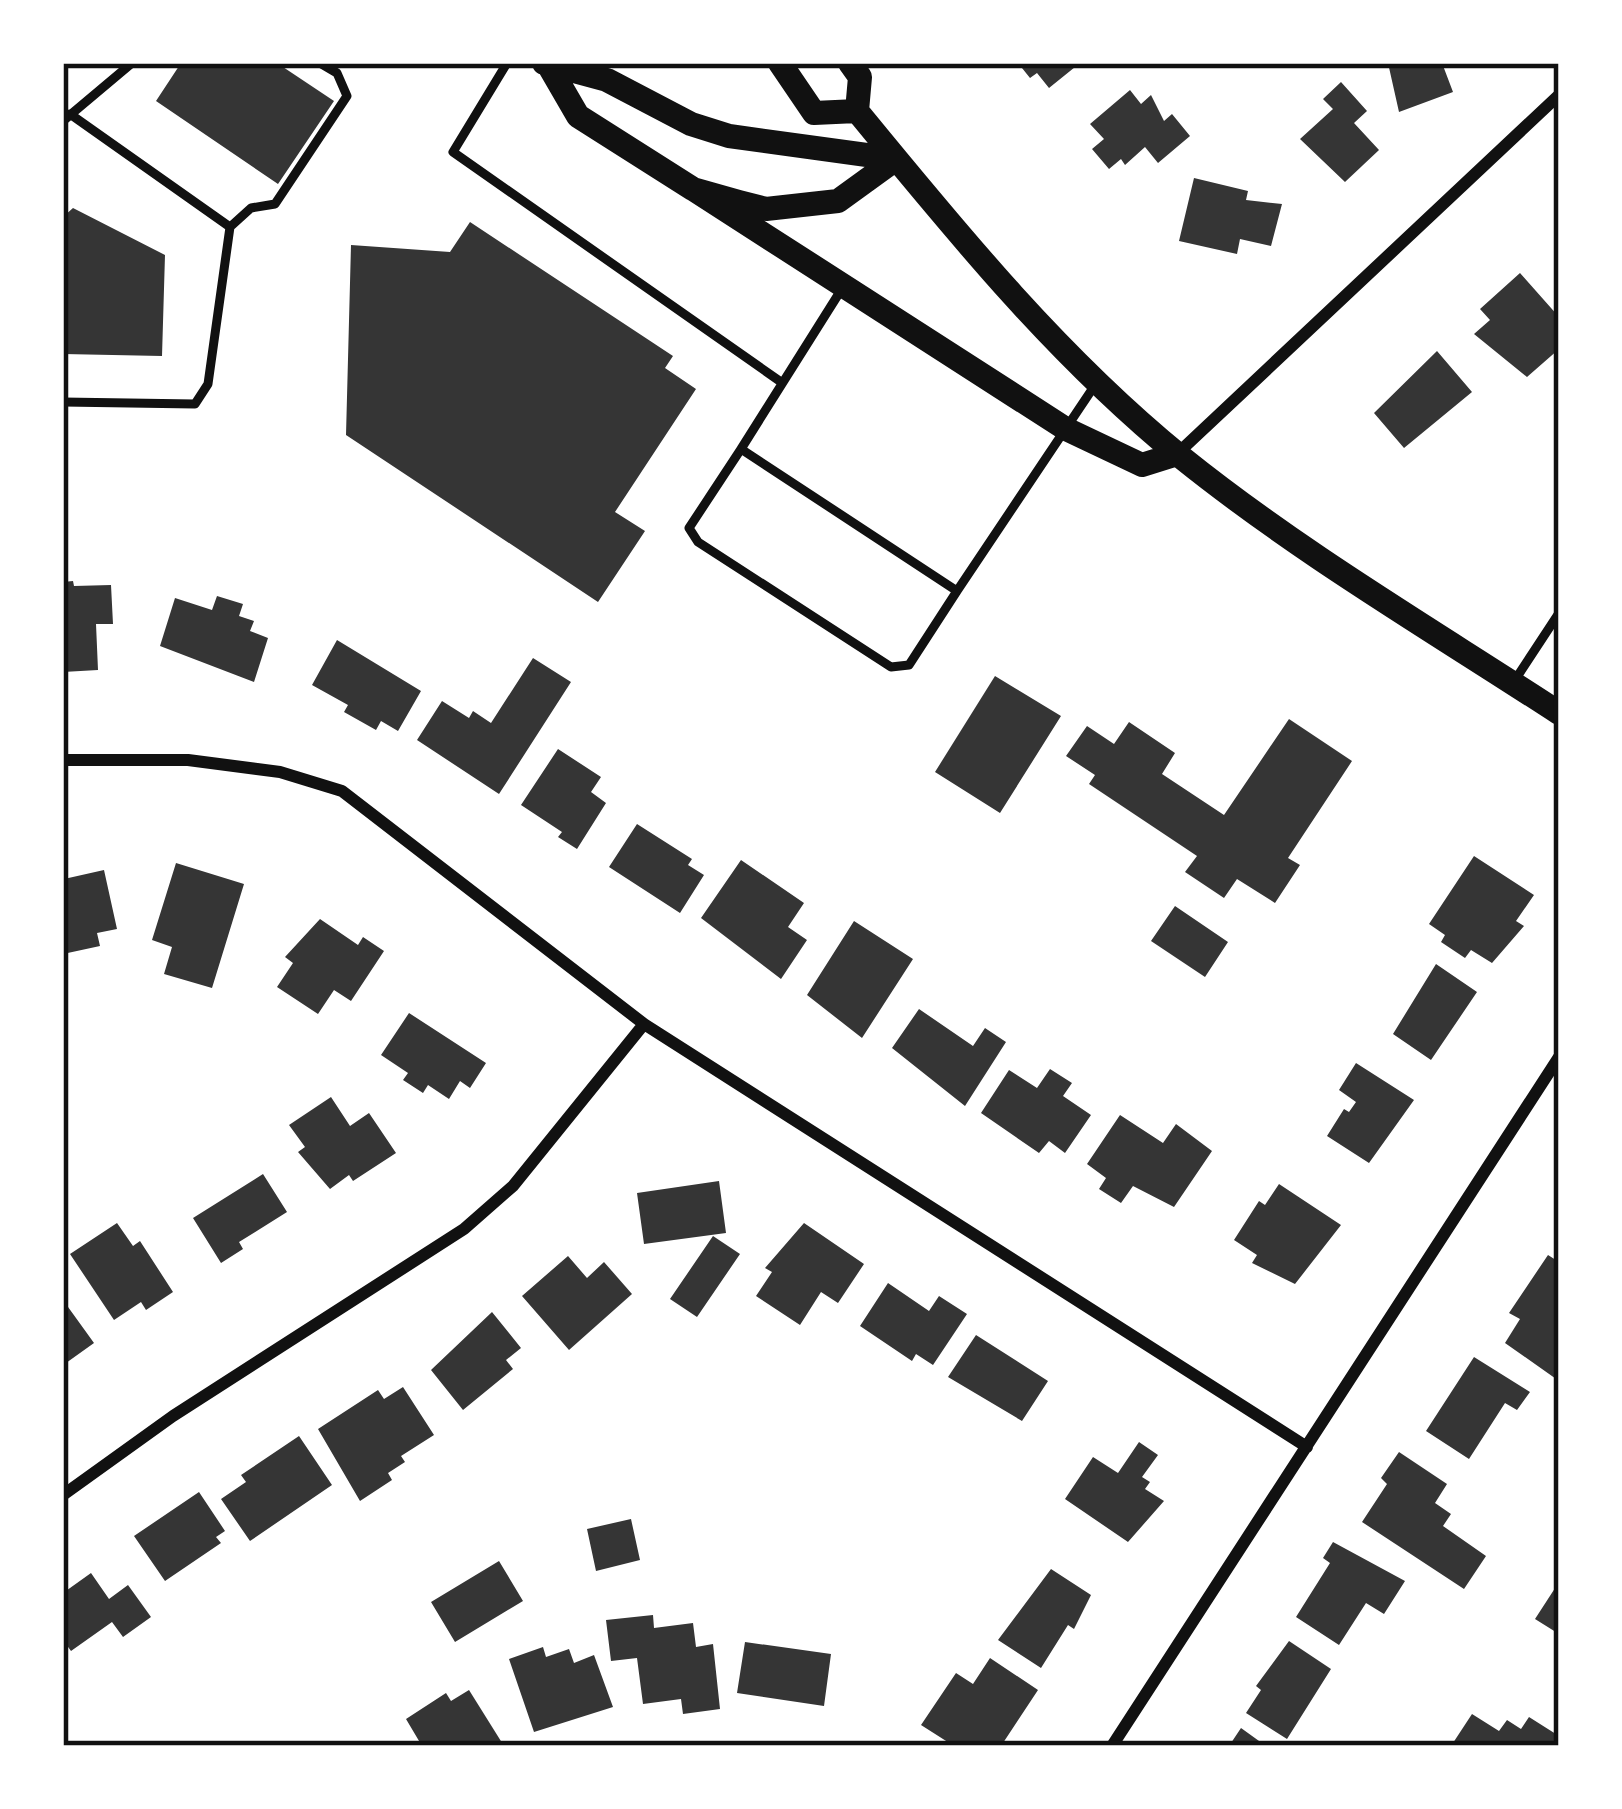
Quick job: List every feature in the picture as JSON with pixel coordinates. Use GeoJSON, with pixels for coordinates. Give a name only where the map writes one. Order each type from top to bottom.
{"type":"FeatureCollection","features":[{"type":"Feature","properties":{"kind":"main road"},"geometry":{"type":"LineString","coordinates":[[780,63],[814,113],[857,111]]}},
{"type":"Feature","properties":{"kind":"main road"},"geometry":{"type":"LineString","coordinates":[[850,63],[860,77],[857,111],[957,237],[1097,381],[1177,454],[1268,522],[1559,712]]}},
{"type":"Feature","properties":{"kind":"main road"},"geometry":{"type":"LineString","coordinates":[[548,64],[607,80],[691,124],[729,136],[896,159]]}},
{"type":"Feature","properties":{"kind":"main road"},"geometry":{"type":"LineString","coordinates":[[548,64],[578,116],[1066,429],[1142,466],[1177,454]]}},
{"type":"Feature","properties":{"kind":"main road"},"geometry":{"type":"LineString","coordinates":[[693,189],[766,209],[806,208],[838,201],[896,159]]}},
{"type":"Feature","properties":{"kind":"street"},"geometry":{"type":"LineString","coordinates":[[1177,454],[1559,95]]}},
{"type":"Feature","properties":{"kind":"street"},"geometry":{"type":"LineString","coordinates":[[63,760],[188,760],[280,772],[342,791],[644,1024],[1307,1447]]}},
{"type":"Feature","properties":{"kind":"street"},"geometry":{"type":"LineString","coordinates":[[63,1495],[173,1416],[464,1229],[513,1186],[644,1024]]}},
{"type":"Feature","properties":{"kind":"street"},"geometry":{"type":"LineString","coordinates":[[1112,1746],[1559,1057]]}},
{"type":"Feature","properties":{"kind":"lane"},"geometry":{"type":"LineString","coordinates":[[132,63],[67,117],[230,227]]}},
{"type":"Feature","properties":{"kind":"lane"},"geometry":{"type":"LineString","coordinates":[[63,402],[196,404],[208,384],[230,227],[251,208],[275,204],[347,96],[338,73],[320,63]]}},
{"type":"Feature","properties":{"kind":"lane"},"geometry":{"type":"LineString","coordinates":[[507,63],[453,152],[781,382]]}},
{"type":"Feature","properties":{"kind":"lane"},"geometry":{"type":"LineString","coordinates":[[843,287],[689,528],[698,542],[891,667],[909,665],[1097,381]]}},
{"type":"Feature","properties":{"kind":"lane"},"geometry":{"type":"LineString","coordinates":[[741,449],[957,591]]}},
{"type":"Feature","properties":{"kind":"lane"},"geometry":{"type":"LineString","coordinates":[[1513,683],[1559,613]]}},
{"type":"Feature","properties":{"kind":"building"},"geometry":{"type":"Polygon","coordinates":[[[181,63],[277,63],[334,101],[278,184],[156,101],[181,63]]]}},
{"type":"Feature","properties":{"kind":"building"},"geometry":{"type":"Polygon","coordinates":[[[1018,63],[1080,63],[1049,88],[1037,73],[1030,78],[1018,63]]]}},
{"type":"Feature","properties":{"kind":"building"},"geometry":{"type":"Polygon","coordinates":[[[1388,63],[1442,63],[1453,92],[1399,112],[1388,63]]]}},
{"type":"Feature","properties":{"kind":"building"},"geometry":{"type":"Polygon","coordinates":[[[1341,82],[1367,111],[1354,123],[1379,150],[1345,182],[1300,139],[1333,109],[1323,99],[1341,82]]]}},
{"type":"Feature","properties":{"kind":"building"},"geometry":{"type":"Polygon","coordinates":[[[1130,90],[1141,104],[1151,95],[1164,121],[1172,114],[1190,136],[1158,163],[1145,147],[1125,165],[1121,159],[1109,169],[1092,149],[1104,139],[1090,124],[1130,90]]]}},
{"type":"Feature","properties":{"kind":"building"},"geometry":{"type":"Polygon","coordinates":[[[1194,178],[1248,191],[1246,200],[1282,204],[1271,246],[1240,239],[1237,254],[1179,241],[1194,178]]]}},
{"type":"Feature","properties":{"kind":"building"},"geometry":{"type":"Polygon","coordinates":[[[73,208],[165,255],[162,356],[63,354],[63,217],[73,208]]]}},
{"type":"Feature","properties":{"kind":"building"},"geometry":{"type":"Polygon","coordinates":[[[470,222],[673,356],[665,368],[696,389],[615,512],[645,531],[598,602],[346,435],[351,245],[450,252],[470,222]]]}},
{"type":"Feature","properties":{"kind":"building"},"geometry":{"type":"Polygon","coordinates":[[[1520,273],[1559,317],[1559,349],[1527,377],[1474,334],[1490,320],[1480,309],[1520,273]]]}},
{"type":"Feature","properties":{"kind":"building"},"geometry":{"type":"Polygon","coordinates":[[[1437,351],[1472,392],[1404,448],[1374,413],[1437,351]]]}},
{"type":"Feature","properties":{"kind":"building"},"geometry":{"type":"Polygon","coordinates":[[[73,581],[74,586],[111,585],[113,624],[96,624],[98,670],[63,672],[63,582],[73,581]]]}},
{"type":"Feature","properties":{"kind":"building"},"geometry":{"type":"Polygon","coordinates":[[[217,596],[243,604],[239,616],[254,621],[250,631],[268,638],[254,682],[160,646],[175,598],[212,610],[217,596]]]}},
{"type":"Feature","properties":{"kind":"building"},"geometry":{"type":"Polygon","coordinates":[[[337,640],[421,691],[398,731],[381,721],[376,730],[344,712],[348,705],[312,685],[337,640]]]}},
{"type":"Feature","properties":{"kind":"building"},"geometry":{"type":"Polygon","coordinates":[[[533,658],[571,682],[499,794],[417,740],[442,701],[469,718],[473,711],[491,723],[533,658]]]}},
{"type":"Feature","properties":{"kind":"building"},"geometry":{"type":"Polygon","coordinates":[[[995,676],[1061,716],[1000,813],[935,772],[995,676]]]}},
{"type":"Feature","properties":{"kind":"building"},"geometry":{"type":"Polygon","coordinates":[[[1289,719],[1352,761],[1288,858],[1300,865],[1275,903],[1237,879],[1224,898],[1185,872],[1197,856],[1089,784],[1095,775],[1066,756],[1087,726],[1114,744],[1129,722],[1175,753],[1162,774],[1224,815],[1289,719]]]}},
{"type":"Feature","properties":{"kind":"building"},"geometry":{"type":"Polygon","coordinates":[[[558,749],[601,777],[591,792],[606,803],[577,849],[558,837],[562,832],[521,805],[558,749]]]}},
{"type":"Feature","properties":{"kind":"building"},"geometry":{"type":"Polygon","coordinates":[[[637,824],[692,859],[688,865],[704,875],[680,913],[609,867],[637,824]]]}},
{"type":"Feature","properties":{"kind":"building"},"geometry":{"type":"Polygon","coordinates":[[[1474,856],[1534,895],[1516,921],[1524,926],[1492,963],[1471,950],[1465,958],[1441,942],[1445,935],[1429,924],[1474,856]]]}},
{"type":"Feature","properties":{"kind":"building"},"geometry":{"type":"Polygon","coordinates":[[[741,860],[804,903],[788,927],[807,940],[781,979],[701,918],[741,860]]]}},
{"type":"Feature","properties":{"kind":"building"},"geometry":{"type":"Polygon","coordinates":[[[176,863],[244,884],[212,988],[164,974],[172,947],[152,940],[176,863]]]}},
{"type":"Feature","properties":{"kind":"building"},"geometry":{"type":"Polygon","coordinates":[[[104,870],[117,929],[97,933],[100,946],[63,954],[64,879],[104,870]]]}},
{"type":"Feature","properties":{"kind":"building"},"geometry":{"type":"Polygon","coordinates":[[[1175,906],[1228,942],[1205,977],[1151,941],[1175,906]]]}},
{"type":"Feature","properties":{"kind":"building"},"geometry":{"type":"Polygon","coordinates":[[[320,919],[358,945],[363,937],[384,951],[351,1001],[334,990],[318,1014],[277,987],[293,963],[285,957],[320,919]]]}},
{"type":"Feature","properties":{"kind":"building"},"geometry":{"type":"Polygon","coordinates":[[[854,921],[913,959],[862,1038],[807,995],[854,921]]]}},
{"type":"Feature","properties":{"kind":"building"},"geometry":{"type":"Polygon","coordinates":[[[1436,964],[1477,992],[1431,1060],[1393,1034],[1436,964]]]}},
{"type":"Feature","properties":{"kind":"building"},"geometry":{"type":"Polygon","coordinates":[[[919,1009],[973,1046],[985,1028],[1006,1042],[965,1106],[892,1048],[919,1009]]]}},
{"type":"Feature","properties":{"kind":"building"},"geometry":{"type":"Polygon","coordinates":[[[409,1013],[486,1063],[470,1088],[460,1081],[449,1099],[428,1085],[423,1093],[403,1080],[408,1073],[381,1055],[409,1013]]]}},
{"type":"Feature","properties":{"kind":"building"},"geometry":{"type":"Polygon","coordinates":[[[1356,1063],[1414,1100],[1369,1163],[1327,1136],[1344,1109],[1349,1112],[1356,1102],[1339,1090],[1356,1063]]]}},
{"type":"Feature","properties":{"kind":"building"},"geometry":{"type":"Polygon","coordinates":[[[1050,1069],[1072,1083],[1063,1096],[1091,1115],[1065,1153],[1049,1141],[1039,1153],[981,1113],[1009,1070],[1037,1088],[1050,1069]]]}},
{"type":"Feature","properties":{"kind":"building"},"geometry":{"type":"Polygon","coordinates":[[[331,1097],[350,1126],[369,1113],[396,1153],[353,1181],[349,1175],[330,1189],[298,1152],[305,1147],[289,1125],[331,1097]]]}},
{"type":"Feature","properties":{"kind":"building"},"geometry":{"type":"Polygon","coordinates":[[[1120,1115],[1163,1143],[1176,1124],[1212,1151],[1174,1207],[1133,1186],[1121,1203],[1099,1189],[1106,1178],[1087,1164],[1120,1115]]]}},
{"type":"Feature","properties":{"kind":"building"},"geometry":{"type":"Polygon","coordinates":[[[263,1174],[287,1212],[239,1242],[243,1249],[221,1263],[193,1218],[263,1174]]]}},
{"type":"Feature","properties":{"kind":"building"},"geometry":{"type":"Polygon","coordinates":[[[719,1181],[726,1233],[644,1244],[637,1193],[719,1181]]]}},
{"type":"Feature","properties":{"kind":"building"},"geometry":{"type":"Polygon","coordinates":[[[1279,1184],[1341,1225],[1295,1284],[1252,1263],[1257,1255],[1234,1240],[1259,1201],[1265,1205],[1279,1184]]]}},
{"type":"Feature","properties":{"kind":"building"},"geometry":{"type":"Polygon","coordinates":[[[117,1223],[133,1246],[140,1241],[173,1292],[146,1310],[141,1302],[114,1320],[70,1254],[117,1223]]]}},
{"type":"Feature","properties":{"kind":"building"},"geometry":{"type":"Polygon","coordinates":[[[804,1223],[864,1264],[838,1303],[821,1292],[800,1325],[756,1296],[772,1272],[765,1268],[804,1223]]]}},
{"type":"Feature","properties":{"kind":"building"},"geometry":{"type":"Polygon","coordinates":[[[713,1236],[740,1254],[697,1317],[670,1299],[713,1236]]]}},
{"type":"Feature","properties":{"kind":"building"},"geometry":{"type":"Polygon","coordinates":[[[1548,1255],[1559,1262],[1559,1381],[1505,1343],[1520,1319],[1509,1313],[1548,1255]]]}},
{"type":"Feature","properties":{"kind":"building"},"geometry":{"type":"Polygon","coordinates":[[[568,1256],[587,1278],[604,1262],[632,1294],[569,1350],[522,1296],[568,1256]]]}},
{"type":"Feature","properties":{"kind":"building"},"geometry":{"type":"Polygon","coordinates":[[[888,1283],[929,1311],[939,1296],[967,1314],[933,1365],[916,1354],[912,1361],[860,1326],[888,1283]]]}},
{"type":"Feature","properties":{"kind":"building"},"geometry":{"type":"Polygon","coordinates":[[[63,1300],[94,1343],[66,1363],[63,1359],[63,1300]]]}},
{"type":"Feature","properties":{"kind":"building"},"geometry":{"type":"Polygon","coordinates":[[[492,1312],[521,1348],[506,1360],[513,1369],[463,1410],[431,1370],[492,1312]]]}},
{"type":"Feature","properties":{"kind":"building"},"geometry":{"type":"Polygon","coordinates":[[[976,1335],[1048,1381],[1022,1421],[948,1377],[976,1335]]]}},
{"type":"Feature","properties":{"kind":"building"},"geometry":{"type":"Polygon","coordinates":[[[1474,1357],[1530,1392],[1517,1410],[1505,1403],[1469,1459],[1426,1431],[1474,1357]]]}},
{"type":"Feature","properties":{"kind":"building"},"geometry":{"type":"Polygon","coordinates":[[[403,1387],[434,1435],[401,1456],[405,1462],[388,1473],[392,1480],[360,1501],[318,1429],[378,1390],[384,1399],[403,1387]]]}},
{"type":"Feature","properties":{"kind":"building"},"geometry":{"type":"Polygon","coordinates":[[[299,1436],[332,1485],[250,1541],[221,1499],[246,1482],[241,1475],[299,1436]]]}},
{"type":"Feature","properties":{"kind":"building"},"geometry":{"type":"Polygon","coordinates":[[[1139,1442],[1158,1455],[1142,1477],[1150,1482],[1145,1489],[1164,1501],[1128,1542],[1065,1499],[1093,1457],[1118,1473],[1139,1442]]]}},
{"type":"Feature","properties":{"kind":"building"},"geometry":{"type":"Polygon","coordinates":[[[1399,1452],[1447,1484],[1435,1503],[1451,1514],[1443,1526],[1486,1556],[1464,1589],[1362,1522],[1387,1484],[1381,1478],[1399,1452]]]}},
{"type":"Feature","properties":{"kind":"building"},"geometry":{"type":"Polygon","coordinates":[[[199,1492],[225,1531],[216,1537],[221,1543],[165,1581],[134,1536],[199,1492]]]}},
{"type":"Feature","properties":{"kind":"building"},"geometry":{"type":"Polygon","coordinates":[[[631,1519],[640,1560],[596,1571],[587,1529],[631,1519]]]}},
{"type":"Feature","properties":{"kind":"building"},"geometry":{"type":"Polygon","coordinates":[[[1333,1542],[1405,1581],[1384,1614],[1366,1603],[1339,1645],[1296,1617],[1330,1563],[1323,1558],[1333,1542]]]}},
{"type":"Feature","properties":{"kind":"building"},"geometry":{"type":"Polygon","coordinates":[[[499,1561],[523,1601],[455,1642],[431,1602],[499,1561]]]}},
{"type":"Feature","properties":{"kind":"building"},"geometry":{"type":"Polygon","coordinates":[[[1051,1569],[1091,1595],[1074,1629],[1068,1625],[1041,1668],[998,1640],[1051,1569]]]}},
{"type":"Feature","properties":{"kind":"building"},"geometry":{"type":"Polygon","coordinates":[[[91,1573],[109,1599],[128,1585],[151,1617],[123,1637],[112,1622],[71,1651],[63,1640],[63,1593],[91,1573]]]}},
{"type":"Feature","properties":{"kind":"building"},"geometry":{"type":"Polygon","coordinates":[[[1559,1582],[1559,1634],[1535,1619],[1559,1582]]]}},
{"type":"Feature","properties":{"kind":"building"},"geometry":{"type":"Polygon","coordinates":[[[653,1615],[654,1628],[693,1623],[696,1647],[713,1644],[720,1709],[683,1714],[681,1699],[643,1704],[637,1658],[611,1661],[606,1620],[653,1615]]]}},
{"type":"Feature","properties":{"kind":"building"},"geometry":{"type":"Polygon","coordinates":[[[1289,1641],[1331,1669],[1287,1739],[1246,1713],[1261,1690],[1256,1686],[1289,1641]]]}},
{"type":"Feature","properties":{"kind":"building"},"geometry":{"type":"Polygon","coordinates":[[[745,1642],[831,1654],[824,1706],[737,1693],[745,1642]]]}},
{"type":"Feature","properties":{"kind":"building"},"geometry":{"type":"Polygon","coordinates":[[[543,1647],[546,1657],[569,1649],[574,1663],[594,1655],[613,1707],[534,1732],[509,1659],[543,1647]]]}},
{"type":"Feature","properties":{"kind":"building"},"geometry":{"type":"Polygon","coordinates":[[[990,1658],[1038,1690],[1001,1746],[954,1746],[921,1725],[956,1673],[973,1684],[990,1658]]]}},
{"type":"Feature","properties":{"kind":"building"},"geometry":{"type":"Polygon","coordinates":[[[469,1690],[504,1746],[422,1746],[406,1719],[446,1693],[451,1701],[469,1690]]]}},
{"type":"Feature","properties":{"kind":"building"},"geometry":{"type":"Polygon","coordinates":[[[1472,1714],[1499,1731],[1507,1720],[1521,1729],[1529,1717],[1559,1736],[1559,1746],[1451,1746],[1472,1714]]]}},
{"type":"Feature","properties":{"kind":"building"},"geometry":{"type":"Polygon","coordinates":[[[1241,1728],[1266,1746],[1229,1746],[1241,1728]]]}}]}
